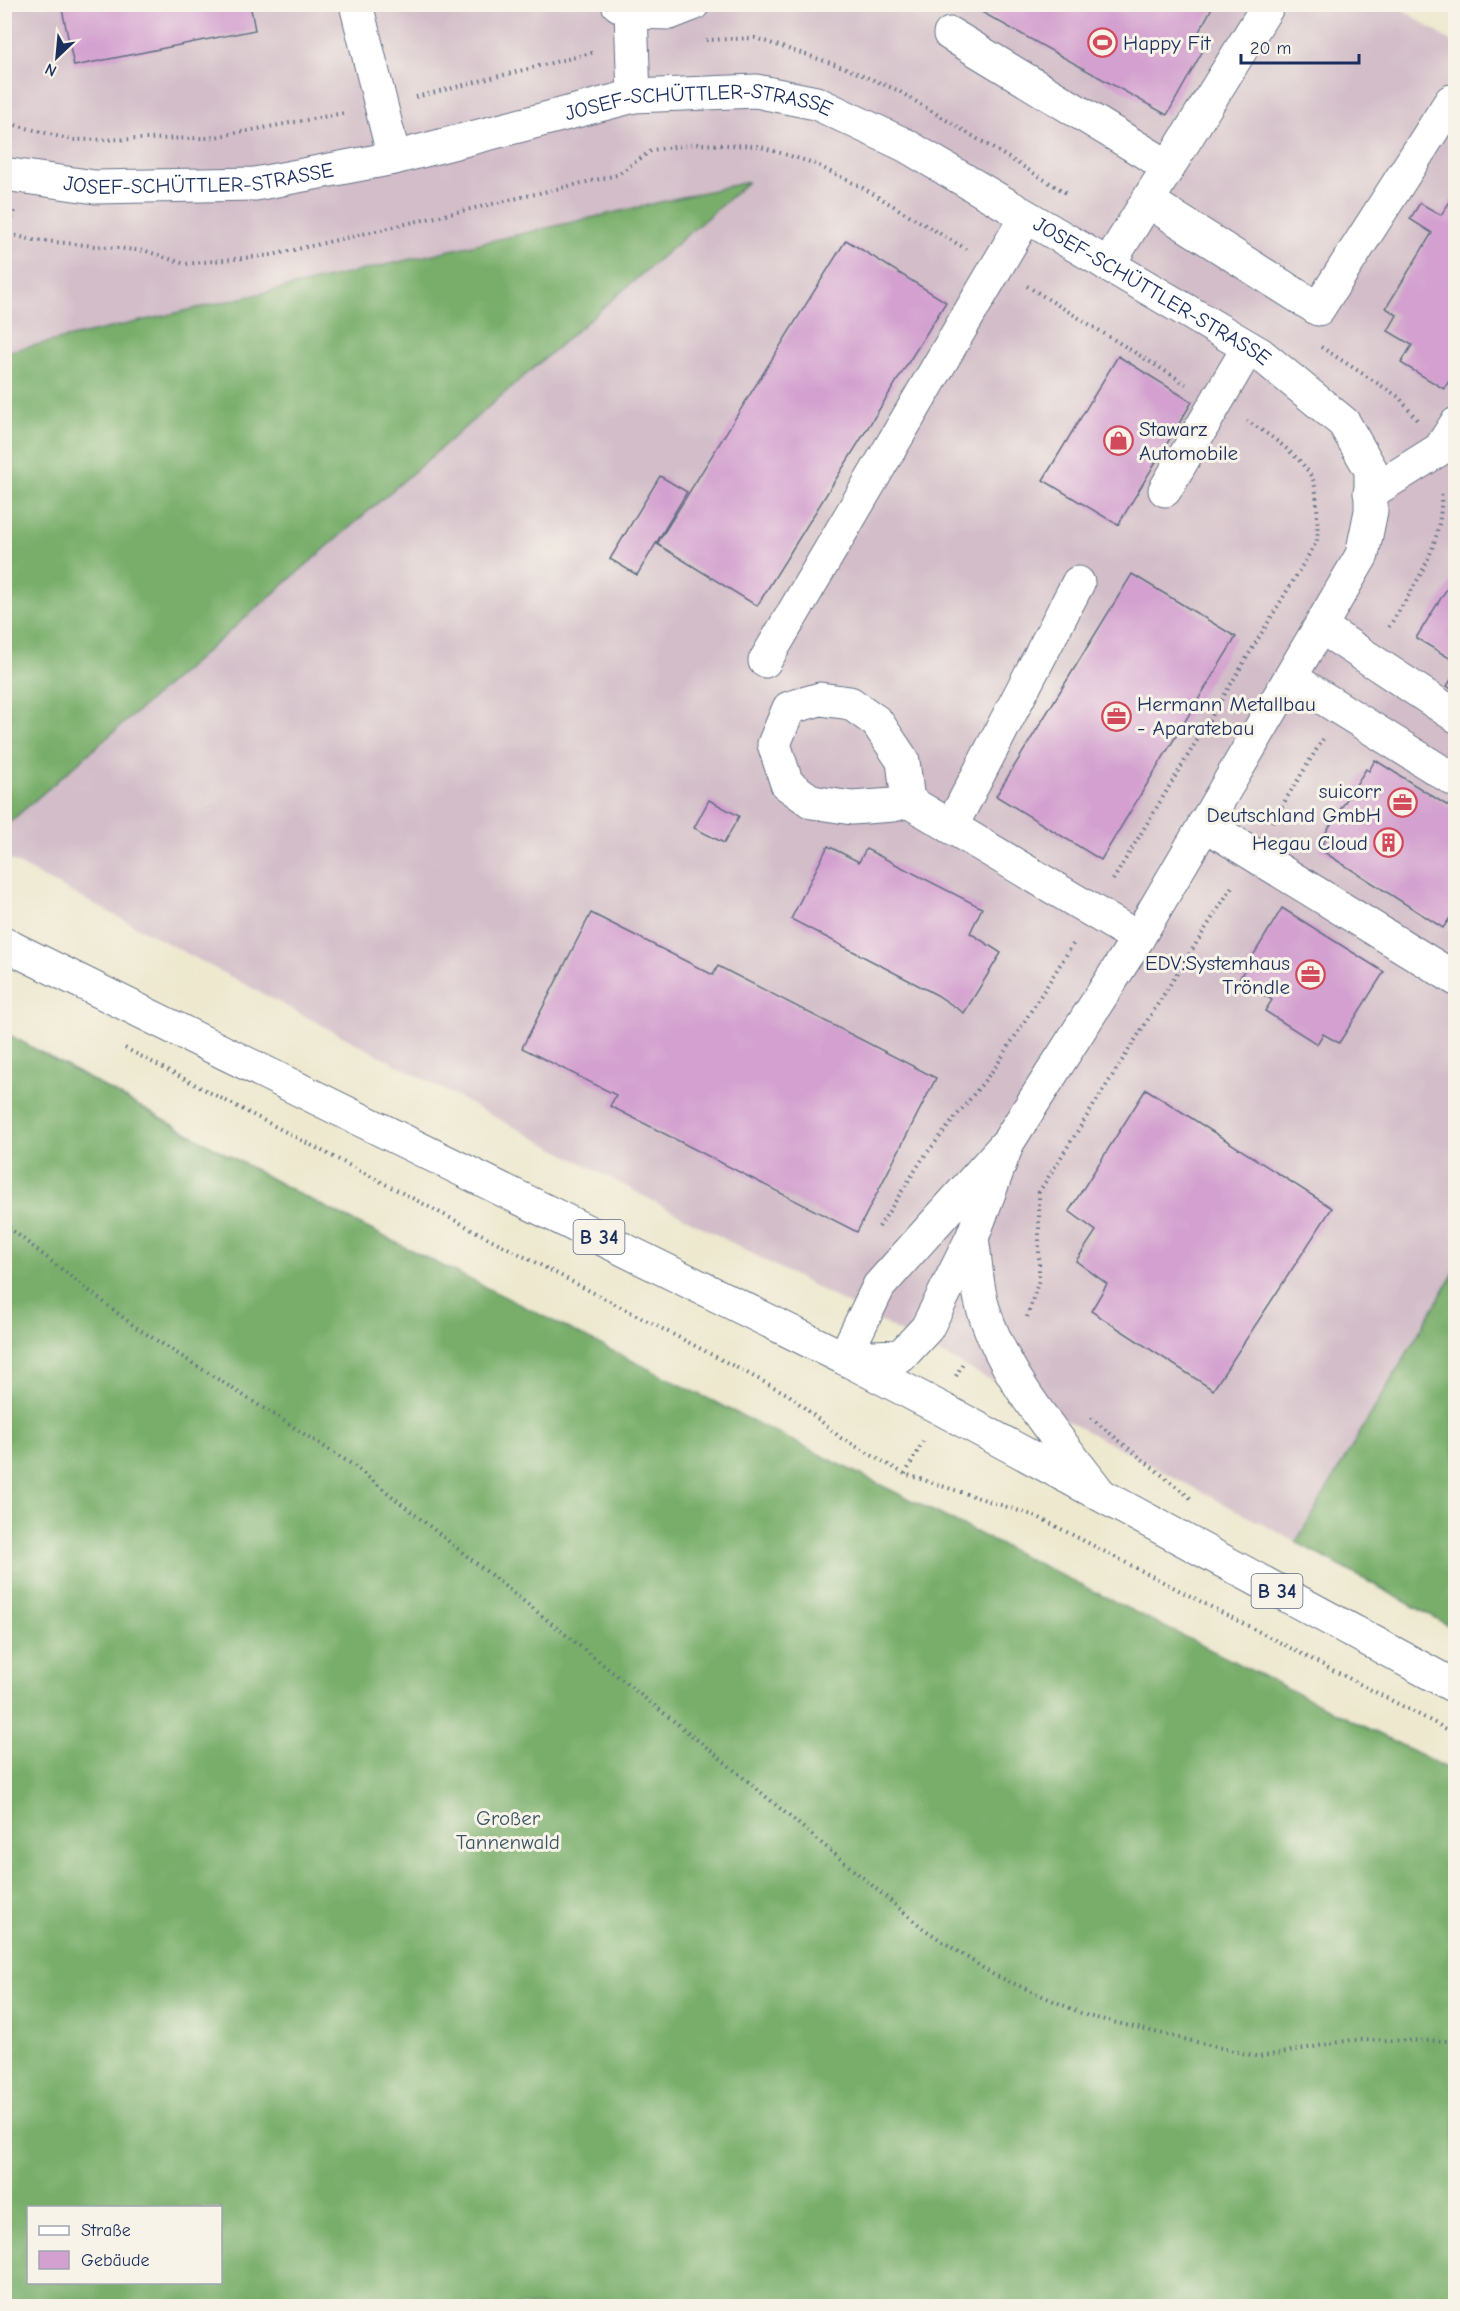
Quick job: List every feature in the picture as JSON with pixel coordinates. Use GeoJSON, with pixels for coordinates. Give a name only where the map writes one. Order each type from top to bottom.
{"type":"FeatureCollection","features":[{"type":"Feature","properties":{"kind":"street"},"geometry":{"type":"LineString","coordinates":[[356,4],[394,158]]}},
{"type":"Feature","properties":{"kind":"street"},"geometry":{"type":"LineString","coordinates":[[634,96],[625,8],[670,13],[693,4]]}},
{"type":"Feature","properties":{"kind":"street"},"geometry":{"type":"LineString","coordinates":[[1108,266],[1269,4]]}},
{"type":"Feature","properties":{"kind":"street"},"geometry":{"type":"LineString","coordinates":[[950,34],[1169,167]]}},
{"type":"Feature","properties":{"kind":"street","name":"JOSEF-SCHÜTTLER-STRASSE"},"geometry":{"type":"LineString","coordinates":[[4,174],[95,188],[255,184],[394,158],[634,96],[756,91],[816,103],[905,145],[1260,354],[1344,423],[1371,470],[1371,512],[1362,555],[1138,938],[1008,1142],[879,1286],[844,1358],[901,1356],[927,1328],[972,1238],[1008,1142]]}},
{"type":"Feature","properties":{"kind":"street"},"geometry":{"type":"LineString","coordinates":[[1148,201],[1318,309],[1451,101]]}},
{"type":"Feature","properties":{"kind":"street"},"geometry":{"type":"LineString","coordinates":[[765,661],[1026,217]]}},
{"type":"Feature","properties":{"kind":"street"},"geometry":{"type":"LineString","coordinates":[[1165,490],[1248,348]]}},
{"type":"Feature","properties":{"kind":"street"},"geometry":{"type":"LineString","coordinates":[[1370,493],[1440,449],[1455,424]]}},
{"type":"Feature","properties":{"kind":"street"},"geometry":{"type":"LineString","coordinates":[[951,827],[1078,583]]}},
{"type":"Feature","properties":{"kind":"street"},"geometry":{"type":"LineString","coordinates":[[1321,627],[1455,716]]}},
{"type":"Feature","properties":{"kind":"street"},"geometry":{"type":"LineString","coordinates":[[1291,678],[1455,781]]}},
{"type":"Feature","properties":{"kind":"street"},"geometry":{"type":"LineString","coordinates":[[908,801],[1138,938]]}},
{"type":"Feature","properties":{"kind":"street"},"geometry":{"type":"LineString","coordinates":[[1204,824],[1455,979]]}},
{"type":"Feature","properties":{"kind":"street","name":"B 34"},"geometry":{"type":"LineString","coordinates":[[4,944],[844,1358],[1455,1687]]}},
{"type":"Feature","properties":{"kind":"street","name":"JOSEF-SCHÜTTLER-STRASSE"},"geometry":{"type":"LineString","coordinates":[[972,1238],[983,1310],[1002,1354],[1028,1397],[1100,1494]]}},
{"type":"Feature","properties":{"kind":"path"},"geometry":{"type":"LineString","coordinates":[[121,1046],[789,1395],[841,1438],[905,1474],[1038,1517],[1455,1734]]}},
{"type":"Feature","properties":{"kind":"path"},"geometry":{"type":"LineString","coordinates":[[996,1341],[1025,1322],[1040,1280],[1038,1212]]}},
{"type":"Feature","properties":{"kind":"path"},"geometry":{"type":"LineString","coordinates":[[4,1224],[134,1326],[353,1465],[715,1754],[924,1929],[992,1974],[1089,2016],[1258,2056],[1351,2040],[1455,2041]]}},
{"type":"Feature","properties":{"kind":"path"},"geometry":{"type":"LineString","coordinates":[[1083,1411],[1198,1504]]}},
{"type":"Feature","properties":{"kind":"shaded area"},"geometry":{"type":"Polygon","coordinates":[[[1394,4],[1455,44],[1455,1271],[1296,1542],[5,857],[4,826],[747,183],[5,352],[5,5],[1394,4]]]}},
{"type":"Feature","properties":{"kind":"green space"},"geometry":{"type":"Polygon","coordinates":[[[748,182],[5,826],[5,352],[748,182]]]}},
{"type":"Feature","properties":{"kind":"green space","name":"Großer Tannenwald"},"geometry":{"type":"Polygon","coordinates":[[[4,1032],[301,1195],[1455,1772],[1455,2306],[5,2306],[4,1032]]]}},
{"type":"Feature","properties":{"kind":"green space"},"geometry":{"type":"Polygon","coordinates":[[[1455,1271],[1455,1629],[1296,1542],[1455,1271]]]}},
{"type":"Feature","properties":{"kind":"building"},"geometry":{"type":"Polygon","coordinates":[[[61,4],[250,4],[255,30],[74,66],[61,4]]]}},
{"type":"Feature","properties":{"kind":"building"},"geometry":{"type":"Polygon","coordinates":[[[981,4],[1214,4],[1195,39],[1206,45],[1167,115],[978,10],[981,4]]]}},
{"type":"Feature","properties":{"kind":"building"},"geometry":{"type":"Polygon","coordinates":[[[1456,193],[1456,370],[1444,389],[1401,363],[1412,345],[1388,331],[1397,315],[1386,308],[1432,233],[1410,219],[1420,203],[1441,215],[1456,193]]]}},
{"type":"Feature","properties":{"kind":"building"},"geometry":{"type":"Polygon","coordinates":[[[846,240],[946,302],[757,606],[657,544],[846,240]]]}},
{"type":"Feature","properties":{"kind":"building","name":"Stawarz Automobile"},"geometry":{"type":"Polygon","coordinates":[[[1118,356],[1192,402],[1118,525],[1043,480],[1118,356]]]}},
{"type":"Feature","properties":{"kind":"building"},"geometry":{"type":"Polygon","coordinates":[[[660,476],[687,492],[637,575],[610,559],[660,476]]]}},
{"type":"Feature","properties":{"kind":"building","name":"Hermann Metallbau - Aparatebau"},"geometry":{"type":"Polygon","coordinates":[[[1132,574],[1236,637],[1101,860],[996,796],[1132,574]]]}},
{"type":"Feature","properties":{"kind":"building"},"geometry":{"type":"Polygon","coordinates":[[[1456,574],[1456,662],[1416,638],[1456,574]]]}},
{"type":"Feature","properties":{"kind":"building"},"geometry":{"type":"Polygon","coordinates":[[[1456,672],[1456,692],[1447,686],[1456,672]]]}},
{"type":"Feature","properties":{"kind":"building","name":"Hegau Cloud"},"geometry":{"type":"Polygon","coordinates":[[[1375,760],[1456,811],[1456,909],[1443,928],[1319,849],[1327,837],[1324,835],[1366,769],[1369,771],[1375,760]]]}},
{"type":"Feature","properties":{"kind":"building"},"geometry":{"type":"Polygon","coordinates":[[[709,800],[739,816],[724,843],[694,828],[709,800]]]}},
{"type":"Feature","properties":{"kind":"building"},"geometry":{"type":"Polygon","coordinates":[[[828,846],[859,862],[866,849],[982,908],[970,933],[1001,953],[964,1013],[937,995],[791,919],[828,846]]]}},
{"type":"Feature","properties":{"kind":"building","name":"EDV:Systemhaus Tröndle"},"geometry":{"type":"Polygon","coordinates":[[[1282,908],[1384,972],[1339,1043],[1323,1034],[1317,1044],[1265,1011],[1272,1000],[1239,979],[1282,908]]]}},
{"type":"Feature","properties":{"kind":"building"},"geometry":{"type":"Polygon","coordinates":[[[591,913],[713,975],[718,966],[936,1078],[857,1232],[610,1106],[616,1095],[522,1048],[591,913]]]}},
{"type":"Feature","properties":{"kind":"building"},"geometry":{"type":"Polygon","coordinates":[[[1146,1089],[1332,1208],[1213,1390],[1091,1311],[1107,1284],[1076,1261],[1096,1231],[1069,1211],[1146,1089]]]}},
{"type":"Feature","properties":{"kind":"place","name":"Happy Fit"},"geometry":{"type":"Point","coordinates":[1102,43]}},
{"type":"Feature","properties":{"kind":"place","name":"Stawarz Automobile"},"geometry":{"type":"Point","coordinates":[1118,441]}},
{"type":"Feature","properties":{"kind":"place","name":"Hermann Metallbau - Aparatebau"},"geometry":{"type":"Point","coordinates":[1116,716]}},
{"type":"Feature","properties":{"kind":"place","name":"suicorr Deutschland GmbH"},"geometry":{"type":"Point","coordinates":[1402,803]}},
{"type":"Feature","properties":{"kind":"place","name":"Hegau Cloud"},"geometry":{"type":"Point","coordinates":[1389,843]}},
{"type":"Feature","properties":{"kind":"place","name":"EDV:Systemhaus Tröndle"},"geometry":{"type":"Point","coordinates":[1311,975]}}]}
